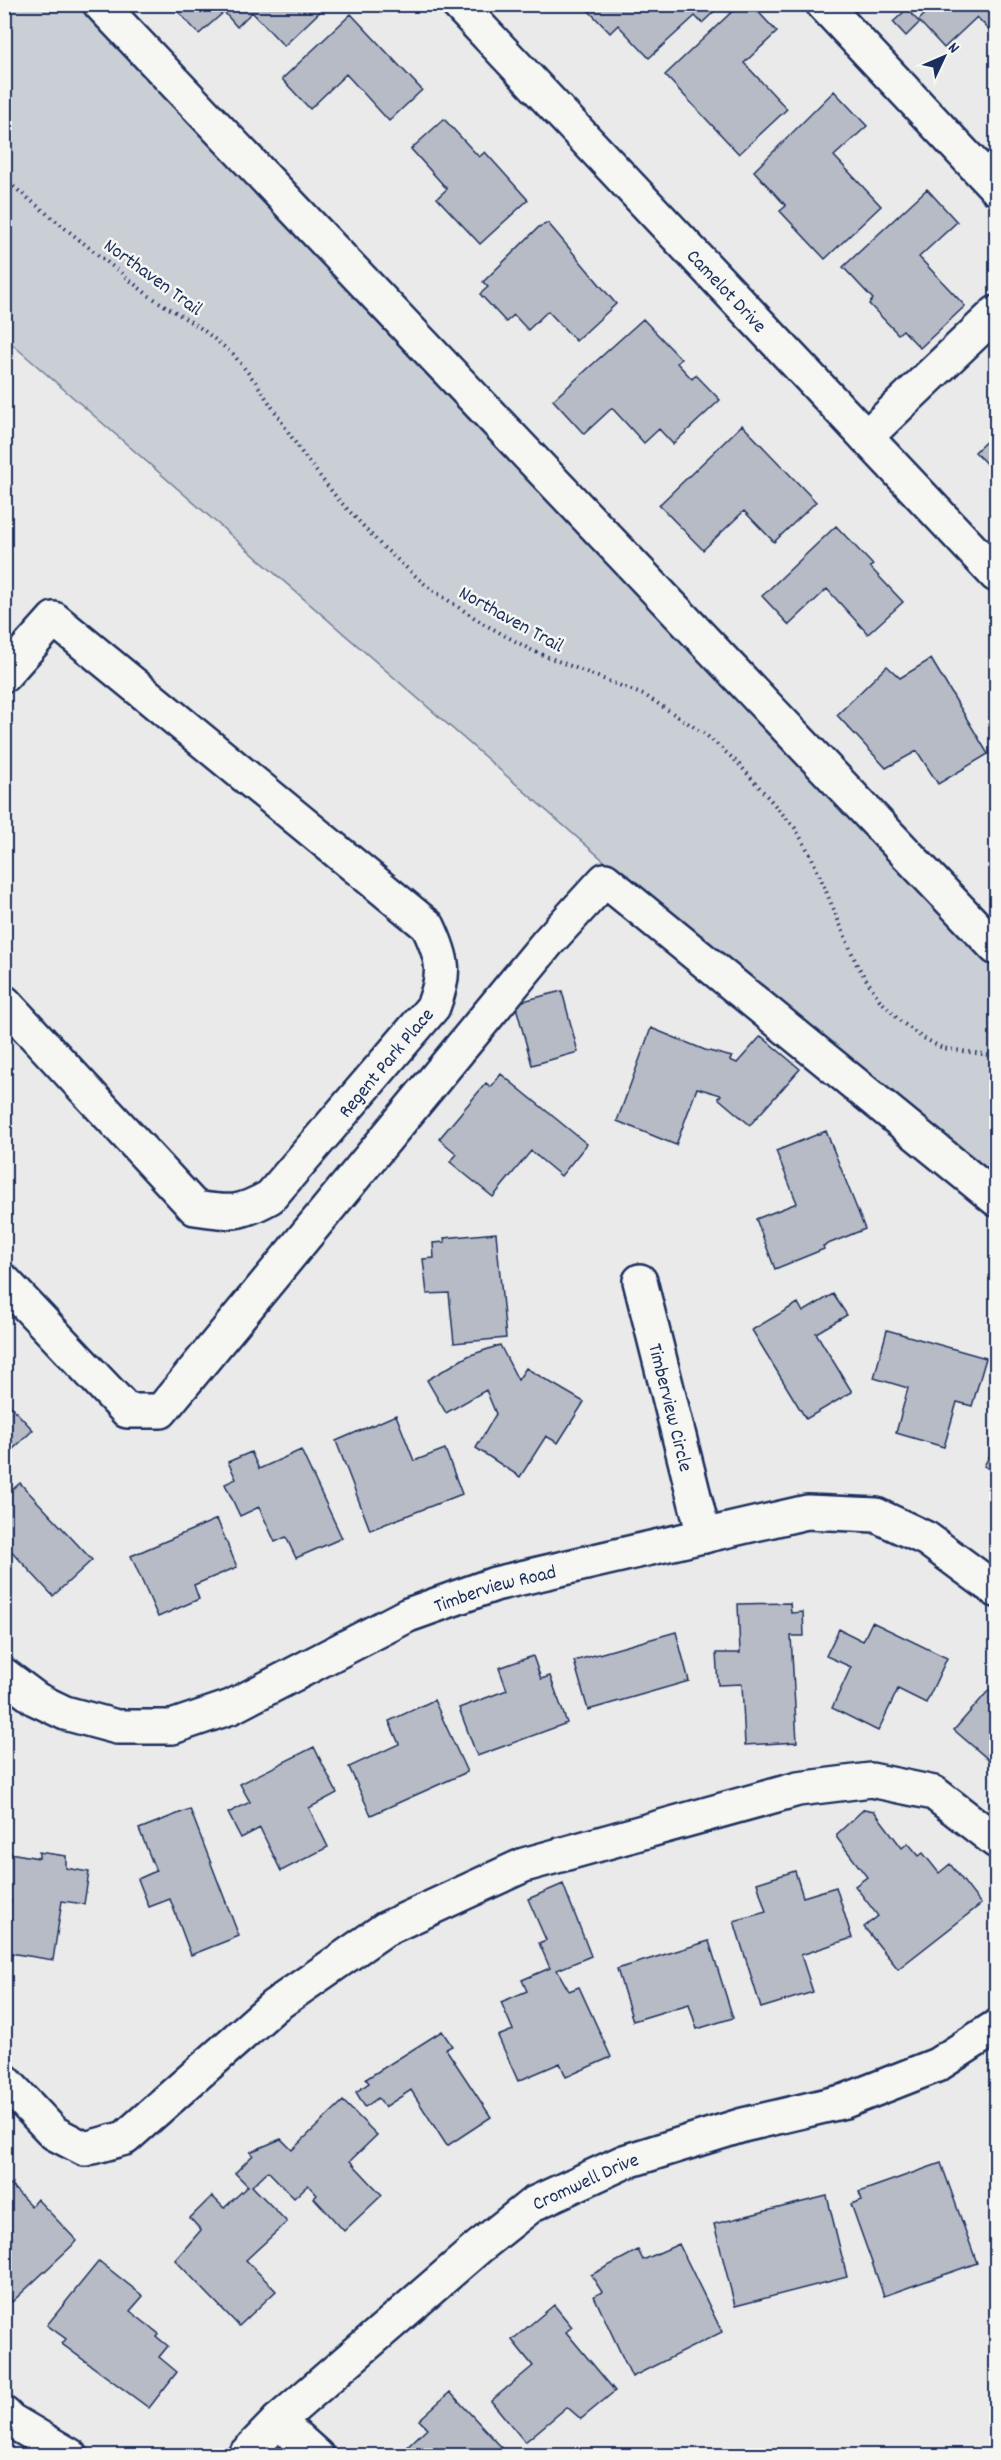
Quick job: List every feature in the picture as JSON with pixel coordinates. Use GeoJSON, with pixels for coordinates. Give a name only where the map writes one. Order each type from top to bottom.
{"type":"FeatureCollection","features":[{"type":"Feature","properties":{"kind":"street"},"geometry":{"type":"LineString","coordinates":[[100,4],[996,948]]}},
{"type":"Feature","properties":{"kind":"street","name":"Camelot Drive"},"geometry":{"type":"LineString","coordinates":[[458,4],[996,575]]}},
{"type":"Feature","properties":{"kind":"street"},"geometry":{"type":"LineString","coordinates":[[823,4],[996,188]]}},
{"type":"Feature","properties":{"kind":"street"},"geometry":{"type":"LineString","coordinates":[[866,437],[996,313]]}},
{"type":"Feature","properties":{"kind":"street","name":"Regent Park Place"},"geometry":{"type":"LineString","coordinates":[[4,675],[54,619],[428,926],[441,953],[442,984],[433,1007],[270,1197],[252,1208],[230,1214],[195,1208],[4,1002]]}},
{"type":"Feature","properties":{"kind":"street"},"geometry":{"type":"LineString","coordinates":[[4,1281],[127,1410],[161,1411],[548,942],[605,880],[996,1199]]}},
{"type":"Feature","properties":{"kind":"street","name":"Timberview Circle"},"geometry":{"type":"LineString","coordinates":[[640,1281],[704,1536]]}},
{"type":"Feature","properties":{"kind":"street","name":"Timberview Road"},"geometry":{"type":"LineString","coordinates":[[4,1675],[36,1699],[65,1713],[117,1727],[172,1727],[231,1707],[419,1611],[495,1584],[807,1512],[876,1515],[927,1539],[996,1590]]}},
{"type":"Feature","properties":{"kind":"street"},"geometry":{"type":"LineString","coordinates":[[4,2080],[54,2133],[85,2149],[125,2138],[274,2006],[385,1929],[524,1865],[798,1789],[871,1780],[934,1793],[996,1841]]}},
{"type":"Feature","properties":{"kind":"street","name":"Cromwell Drive"},"geometry":{"type":"LineString","coordinates":[[244,2456],[278,2421],[479,2247],[533,2204],[624,2162],[743,2125],[845,2101],[937,2065],[996,2027]]}},
{"type":"Feature","properties":{"kind":"street"},"geometry":{"type":"LineString","coordinates":[[4,2414],[10,2420],[71,2456]]}},
{"type":"Feature","properties":{"kind":"street"},"geometry":{"type":"LineString","coordinates":[[278,2421],[316,2456]]}},
{"type":"Feature","properties":{"kind":"path","name":"Northaven Trail"},"geometry":{"type":"LineString","coordinates":[[4,179],[148,295],[202,328],[233,354],[257,384],[302,453],[337,498],[381,545],[428,587],[484,624],[533,651],[646,696],[696,728],[737,762],[795,828],[812,858],[857,965],[879,999],[899,1020],[920,1036],[942,1048],[996,1056]]}},
{"type":"Feature","properties":{"kind":"shaded area"},"geometry":{"type":"Polygon","coordinates":[[[5,5],[82,5],[996,958],[996,1203],[5,338],[5,5]]]}},
{"type":"Feature","properties":{"kind":"building"},"geometry":{"type":"Polygon","coordinates":[[[171,4],[328,4],[284,46],[252,12],[237,27],[224,12],[199,34],[171,4]]]}},
{"type":"Feature","properties":{"kind":"building"},"geometry":{"type":"Polygon","coordinates":[[[592,4],[697,4],[701,9],[707,4],[722,4],[702,23],[695,16],[649,58],[618,25],[610,33],[587,9],[592,4]]]}},
{"type":"Feature","properties":{"kind":"building"},"geometry":{"type":"Polygon","coordinates":[[[740,4],[751,4],[777,32],[744,63],[787,109],[739,154],[665,75],[740,4]]]}},
{"type":"Feature","properties":{"kind":"building"},"geometry":{"type":"Polygon","coordinates":[[[935,4],[996,4],[996,37],[977,17],[944,48],[920,22],[906,36],[893,22],[907,9],[918,21],[935,4]]]}},
{"type":"Feature","properties":{"kind":"building"},"geometry":{"type":"Polygon","coordinates":[[[351,14],[422,90],[389,121],[346,74],[310,109],[282,79],[351,14]]]}},
{"type":"Feature","properties":{"kind":"building"},"geometry":{"type":"Polygon","coordinates":[[[834,91],[867,126],[834,156],[881,206],[825,259],[780,211],[786,206],[754,171],[834,91]]]}},
{"type":"Feature","properties":{"kind":"building"},"geometry":{"type":"Polygon","coordinates":[[[444,119],[479,157],[485,152],[528,200],[480,244],[437,198],[447,189],[411,149],[444,119]]]}},
{"type":"Feature","properties":{"kind":"building"},"geometry":{"type":"Polygon","coordinates":[[[927,189],[957,222],[919,257],[965,306],[920,348],[903,330],[898,334],[869,304],[873,299],[843,267],[927,189]]]}},
{"type":"Feature","properties":{"kind":"building"},"geometry":{"type":"Polygon","coordinates":[[[548,223],[616,304],[576,341],[548,311],[528,330],[514,315],[506,322],[480,294],[488,287],[483,282],[539,227],[548,223]]]}},
{"type":"Feature","properties":{"kind":"building"},"geometry":{"type":"Polygon","coordinates":[[[643,319],[681,359],[677,363],[692,379],[696,375],[720,400],[673,444],[659,429],[644,443],[612,408],[584,434],[553,400],[643,319]]]}},
{"type":"Feature","properties":{"kind":"building"},"geometry":{"type":"Polygon","coordinates":[[[742,425],[816,502],[774,542],[744,511],[703,550],[659,505],[742,425]]]}},
{"type":"Feature","properties":{"kind":"building"},"geometry":{"type":"Polygon","coordinates":[[[996,432],[996,474],[975,452],[996,432]]]}},
{"type":"Feature","properties":{"kind":"building"},"geometry":{"type":"Polygon","coordinates":[[[836,526],[873,565],[870,567],[903,602],[868,634],[827,589],[789,625],[762,596],[836,526]]]}},
{"type":"Feature","properties":{"kind":"building"},"geometry":{"type":"Polygon","coordinates":[[[931,659],[988,754],[938,784],[917,751],[886,768],[837,715],[887,666],[900,678],[931,659]]]}},
{"type":"Feature","properties":{"kind":"building"},"geometry":{"type":"Polygon","coordinates":[[[562,991],[578,1052],[532,1065],[515,1003],[562,991]]]}},
{"type":"Feature","properties":{"kind":"building"},"geometry":{"type":"Polygon","coordinates":[[[651,1028],[705,1050],[732,1057],[730,1060],[737,1063],[761,1036],[800,1069],[750,1125],[718,1098],[721,1095],[697,1088],[676,1145],[617,1121],[651,1028]]]}},
{"type":"Feature","properties":{"kind":"building"},"geometry":{"type":"Polygon","coordinates":[[[501,1074],[587,1144],[561,1176],[531,1151],[493,1197],[450,1162],[457,1154],[439,1139],[486,1083],[491,1087],[501,1074]]]}},
{"type":"Feature","properties":{"kind":"building"},"geometry":{"type":"Polygon","coordinates":[[[826,1131],[865,1229],[775,1269],[756,1219],[797,1203],[776,1151],[826,1131]]]}},
{"type":"Feature","properties":{"kind":"building"},"geometry":{"type":"Polygon","coordinates":[[[496,1233],[506,1338],[454,1343],[449,1293],[427,1294],[423,1259],[434,1258],[433,1243],[445,1242],[444,1238],[496,1233]]]}},
{"type":"Feature","properties":{"kind":"building"},"geometry":{"type":"Polygon","coordinates":[[[833,1294],[847,1315],[816,1333],[852,1392],[806,1419],[752,1330],[798,1303],[803,1312],[833,1294]]]}},
{"type":"Feature","properties":{"kind":"building"},"geometry":{"type":"Polygon","coordinates":[[[887,1330],[986,1358],[972,1406],[957,1402],[944,1447],[896,1433],[908,1388],[874,1378],[887,1330]]]}},
{"type":"Feature","properties":{"kind":"building"},"geometry":{"type":"Polygon","coordinates":[[[500,1345],[518,1380],[526,1368],[584,1402],[558,1443],[546,1436],[520,1477],[476,1448],[496,1414],[486,1390],[446,1413],[427,1380],[468,1356],[500,1345]]]}},
{"type":"Feature","properties":{"kind":"building"},"geometry":{"type":"Polygon","coordinates":[[[4,1399],[33,1430],[11,1451],[4,1446],[4,1399]]]}},
{"type":"Feature","properties":{"kind":"building"},"geometry":{"type":"Polygon","coordinates":[[[396,1415],[414,1461],[445,1449],[462,1494],[370,1530],[336,1441],[396,1415]]]}},
{"type":"Feature","properties":{"kind":"building"},"geometry":{"type":"Polygon","coordinates":[[[996,1444],[996,1473],[984,1466],[996,1444]]]}},
{"type":"Feature","properties":{"kind":"building"},"geometry":{"type":"Polygon","coordinates":[[[301,1450],[342,1538],[296,1558],[286,1537],[275,1542],[259,1507],[240,1516],[225,1484],[236,1479],[228,1462],[251,1452],[259,1469],[301,1450]]]}},
{"type":"Feature","properties":{"kind":"building"},"geometry":{"type":"Polygon","coordinates":[[[20,1483],[92,1560],[53,1596],[4,1543],[4,1497],[20,1483]]]}},
{"type":"Feature","properties":{"kind":"building"},"geometry":{"type":"Polygon","coordinates":[[[217,1519],[237,1567],[194,1585],[199,1599],[158,1617],[131,1556],[217,1519]]]}},
{"type":"Feature","properties":{"kind":"building"},"geometry":{"type":"Polygon","coordinates":[[[790,1603],[791,1613],[803,1612],[804,1636],[791,1636],[797,1742],[745,1745],[742,1684],[718,1685],[716,1653],[740,1653],[738,1604],[790,1603]]]}},
{"type":"Feature","properties":{"kind":"building"},"geometry":{"type":"Polygon","coordinates":[[[872,1622],[947,1658],[926,1703],[898,1689],[878,1731],[832,1708],[851,1667],[826,1656],[839,1629],[863,1641],[872,1622]]]}},
{"type":"Feature","properties":{"kind":"building"},"geometry":{"type":"Polygon","coordinates":[[[676,1632],[689,1681],[588,1710],[574,1661],[676,1632]]]}},
{"type":"Feature","properties":{"kind":"building"},"geometry":{"type":"Polygon","coordinates":[[[533,1656],[541,1679],[550,1676],[567,1723],[477,1756],[459,1708],[507,1690],[499,1668],[533,1656]]]}},
{"type":"Feature","properties":{"kind":"building"},"geometry":{"type":"Polygon","coordinates":[[[989,1690],[996,1697],[996,1766],[954,1730],[989,1690]]]}},
{"type":"Feature","properties":{"kind":"building"},"geometry":{"type":"Polygon","coordinates":[[[434,1700],[467,1772],[371,1815],[349,1767],[399,1744],[389,1721],[434,1700]]]}},
{"type":"Feature","properties":{"kind":"building"},"geometry":{"type":"Polygon","coordinates":[[[314,1747],[337,1793],[309,1808],[328,1847],[281,1871],[260,1828],[241,1838],[228,1813],[250,1802],[240,1784],[314,1747]]]}},
{"type":"Feature","properties":{"kind":"building"},"geometry":{"type":"Polygon","coordinates":[[[190,1809],[239,1936],[191,1955],[170,1899],[149,1907],[138,1879],[156,1871],[139,1829],[190,1809]]]}},
{"type":"Feature","properties":{"kind":"building"},"geometry":{"type":"Polygon","coordinates":[[[864,1809],[874,1811],[902,1848],[908,1843],[919,1856],[923,1853],[939,1873],[950,1864],[981,1904],[898,1969],[864,1927],[878,1916],[855,1886],[867,1877],[837,1838],[837,1834],[864,1809]]]}},
{"type":"Feature","properties":{"kind":"building"},"geometry":{"type":"Polygon","coordinates":[[[4,1852],[39,1858],[39,1852],[66,1856],[66,1868],[89,1872],[84,1904],[62,1901],[53,1960],[4,1952],[4,1937],[11,1901],[4,1900],[4,1852]]]}},
{"type":"Feature","properties":{"kind":"building"},"geometry":{"type":"Polygon","coordinates":[[[795,1871],[803,1897],[836,1887],[852,1938],[801,1955],[813,1992],[761,2008],[734,1921],[766,1912],[757,1883],[795,1871]]]}},
{"type":"Feature","properties":{"kind":"building"},"geometry":{"type":"Polygon","coordinates":[[[563,1884],[591,1956],[557,1970],[569,1991],[579,1987],[611,2057],[566,2077],[560,2063],[518,2081],[498,2036],[513,2030],[501,2002],[527,1991],[522,1980],[550,1968],[539,1943],[546,1940],[528,1899],[563,1884]]]}},
{"type":"Feature","properties":{"kind":"building"},"geometry":{"type":"Polygon","coordinates":[[[709,1941],[733,2018],[697,2029],[689,2004],[633,2021],[617,1969],[709,1941]]]}},
{"type":"Feature","properties":{"kind":"building"},"geometry":{"type":"Polygon","coordinates":[[[442,2031],[452,2046],[446,2049],[491,2117],[447,2146],[411,2090],[385,2107],[378,2098],[365,2107],[356,2092],[369,2083],[366,2079],[442,2031]]]}},
{"type":"Feature","properties":{"kind":"building"},"geometry":{"type":"Polygon","coordinates":[[[343,2101],[377,2135],[350,2161],[382,2195],[344,2231],[314,2198],[317,2195],[308,2185],[294,2198],[268,2171],[252,2186],[287,2222],[246,2260],[276,2291],[239,2326],[175,2260],[201,2230],[190,2218],[212,2196],[224,2208],[248,2186],[235,2173],[253,2155],[250,2152],[281,2139],[292,2150],[343,2101]]]}},
{"type":"Feature","properties":{"kind":"building"},"geometry":{"type":"Polygon","coordinates":[[[941,2163],[977,2263],[884,2296],[851,2204],[862,2200],[859,2192],[941,2163]]]}},
{"type":"Feature","properties":{"kind":"building"},"geometry":{"type":"Polygon","coordinates":[[[4,2178],[31,2206],[37,2199],[77,2241],[12,2302],[4,2294],[4,2178]]]}},
{"type":"Feature","properties":{"kind":"building"},"geometry":{"type":"Polygon","coordinates":[[[827,2196],[847,2277],[735,2306],[714,2224],[827,2196]]]}},
{"type":"Feature","properties":{"kind":"building"},"geometry":{"type":"Polygon","coordinates":[[[679,2244],[722,2332],[632,2377],[594,2296],[602,2292],[591,2275],[638,2250],[643,2260],[679,2244]]]}},
{"type":"Feature","properties":{"kind":"building"},"geometry":{"type":"Polygon","coordinates":[[[99,2261],[143,2296],[130,2311],[159,2334],[157,2337],[168,2346],[159,2357],[177,2372],[149,2408],[62,2344],[66,2339],[47,2325],[99,2261]]]}},
{"type":"Feature","properties":{"kind":"building"},"geometry":{"type":"Polygon","coordinates":[[[554,2305],[572,2327],[566,2332],[615,2391],[581,2419],[567,2407],[525,2442],[491,2401],[533,2366],[512,2340],[554,2305]]]}},
{"type":"Feature","properties":{"kind":"building"},"geometry":{"type":"Polygon","coordinates":[[[450,2392],[505,2451],[501,2454],[503,2456],[398,2456],[427,2428],[419,2420],[450,2392]]]}}]}
